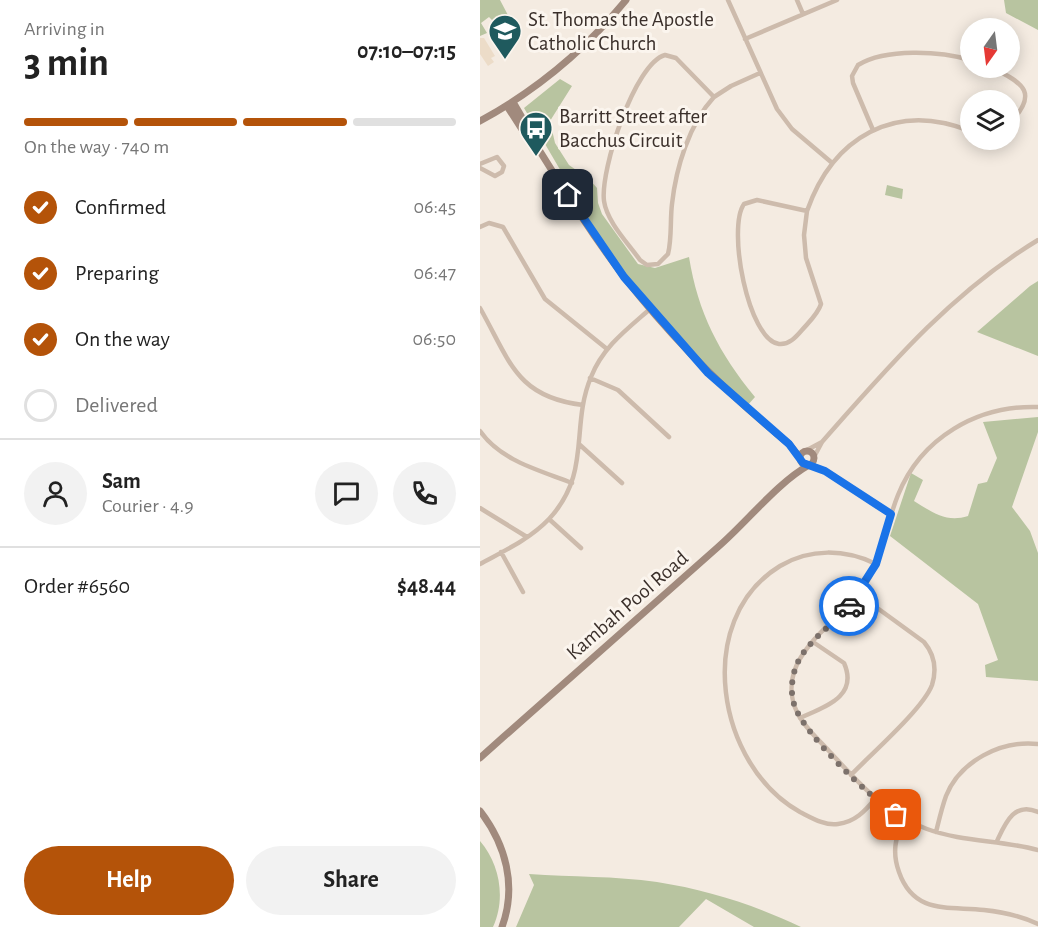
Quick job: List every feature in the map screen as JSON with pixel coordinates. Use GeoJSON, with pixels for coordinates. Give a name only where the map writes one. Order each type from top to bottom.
{"type":"FeatureCollection","features":[{"type":"Feature","properties":{"kind":"street"},"geometry":{"type":"LineString","coordinates":[[480,121],[541,83],[596,35],[626,0]]}},
{"type":"Feature","properties":{"kind":"street"},"geometry":{"type":"LineString","coordinates":[[728,0],[783,120],[831,162]]}},
{"type":"Feature","properties":{"kind":"street"},"geometry":{"type":"LineString","coordinates":[[797,0],[803,14]]}},
{"type":"Feature","properties":{"kind":"street"},"geometry":{"type":"LineString","coordinates":[[745,39],[837,0]]}},
{"type":"Feature","properties":{"kind":"street"},"geometry":{"type":"LineString","coordinates":[[873,130],[853,83],[852,75],[858,65],[905,54],[947,55],[960,58]]}},
{"type":"Feature","properties":{"kind":"street"},"geometry":{"type":"LineString","coordinates":[[714,97],[676,58],[665,55],[651,63],[624,116],[609,163],[604,201],[610,218],[640,260],[647,265],[658,264],[668,254],[672,203],[682,160],[694,129],[714,97],[731,86],[760,73]]}},
{"type":"Feature","properties":{"kind":"street"},"geometry":{"type":"LineString","coordinates":[[1011,78],[1025,85],[1029,91],[1027,108],[1020,114]]}},
{"type":"Feature","properties":{"kind":"street"},"geometry":{"type":"LineString","coordinates":[[510,104],[525,134],[531,137],[600,244],[650,309],[708,373],[789,444],[800,459],[825,471],[891,514]]}},
{"type":"Feature","properties":{"kind":"street"},"geometry":{"type":"LineString","coordinates":[[807,211],[754,200],[744,204],[738,215],[738,256],[746,294],[767,336],[777,343],[786,343],[794,338],[821,304],[805,250],[807,211],[814,191],[831,162],[851,143],[873,130],[906,121],[923,120],[947,123],[960,128]]}},
{"type":"Feature","properties":{"kind":"street"},"geometry":{"type":"LineString","coordinates":[[497,157],[504,166],[502,172],[495,176],[480,166],[497,157]]}},
{"type":"Feature","properties":{"kind":"street"},"geometry":{"type":"LineString","coordinates":[[480,227],[495,223],[503,227],[545,299],[607,349]]}},
{"type":"Feature","properties":{"kind":"street"},"geometry":{"type":"LineString","coordinates":[[809,465],[822,442],[938,316],[993,270],[1038,240]]}},
{"type":"Feature","properties":{"kind":"street"},"geometry":{"type":"LineString","coordinates":[[480,308],[513,367],[529,386],[554,400],[583,405]]}},
{"type":"Feature","properties":{"kind":"street"},"geometry":{"type":"LineString","coordinates":[[480,564],[527,537],[549,519],[572,483],[580,445],[583,405],[590,378],[607,349],[650,309]]}},
{"type":"Feature","properties":{"kind":"street"},"geometry":{"type":"LineString","coordinates":[[590,378],[618,390],[669,436]]}},
{"type":"Feature","properties":{"kind":"street"},"geometry":{"type":"LineString","coordinates":[[1038,407],[1014,407],[988,412],[944,435],[913,467],[891,514],[876,564],[858,594],[802,655],[794,674],[792,695],[800,718],[851,775],[875,799],[904,819],[936,832],[1038,850]]}},
{"type":"Feature","properties":{"kind":"street"},"geometry":{"type":"LineString","coordinates":[[480,431],[494,448],[508,457],[572,483]]}},
{"type":"Feature","properties":{"kind":"street"},"geometry":{"type":"LineString","coordinates":[[806,451],[822,442]]}},
{"type":"Feature","properties":{"kind":"street"},"geometry":{"type":"LineString","coordinates":[[789,444],[806,451],[825,471]]}},
{"type":"Feature","properties":{"kind":"street"},"geometry":{"type":"LineString","coordinates":[[580,445],[622,483]]}},
{"type":"Feature","properties":{"kind":"street","name":"Kambah Pool Road"},"geometry":{"type":"LineString","coordinates":[[794,473],[806,451]]}},
{"type":"Feature","properties":{"kind":"street","name":"Kambah Pool Road"},"geometry":{"type":"LineString","coordinates":[[480,758],[642,612],[733,534],[794,473],[809,465]]}},
{"type":"Feature","properties":{"kind":"street"},"geometry":{"type":"LineString","coordinates":[[480,508],[527,537]]}},
{"type":"Feature","properties":{"kind":"street"},"geometry":{"type":"LineString","coordinates":[[549,519],[581,548]]}},
{"type":"Feature","properties":{"kind":"street"},"geometry":{"type":"LineString","coordinates":[[501,552],[523,592]]}},
{"type":"Feature","properties":{"kind":"street"},"geometry":{"type":"LineString","coordinates":[[875,799],[858,817],[835,825],[810,817],[783,800],[760,777],[741,748],[732,722],[725,684],[727,656],[737,618],[748,596],[771,572],[787,562],[821,553],[850,554],[876,564]]}},
{"type":"Feature","properties":{"kind":"street"},"geometry":{"type":"LineString","coordinates":[[851,775],[923,700],[932,684],[934,670],[931,652],[924,642],[858,594]]}},
{"type":"Feature","properties":{"kind":"street"},"geometry":{"type":"LineString","coordinates":[[800,718],[834,703],[842,696],[847,685],[844,663],[813,642]]}},
{"type":"Feature","properties":{"kind":"street"},"geometry":{"type":"LineString","coordinates":[[936,832],[947,794],[970,764],[1004,747],[1038,744]]}},
{"type":"Feature","properties":{"kind":"street"},"geometry":{"type":"LineString","coordinates":[[997,841],[1011,814],[1024,809],[1038,812]]}},
{"type":"Feature","properties":{"kind":"street"},"geometry":{"type":"LineString","coordinates":[[480,811],[498,840],[506,861],[508,906],[502,927]]}},
{"type":"Feature","properties":{"kind":"street"},"geometry":{"type":"LineString","coordinates":[[904,819],[898,831],[894,856],[901,879],[915,896],[936,908],[1005,913],[1038,924]]}},
{"type":"Feature","properties":{"kind":"green space"},"geometry":{"type":"Polygon","coordinates":[[[480,0],[500,0],[510,19],[501,23],[498,18],[492,20],[489,17],[481,23],[487,33],[480,36],[480,0]]]}},
{"type":"Feature","properties":{"kind":"green space"},"geometry":{"type":"Polygon","coordinates":[[[1004,0],[1038,0],[1038,30],[1020,20],[1020,18],[1006,13],[1004,0]]]}},
{"type":"Feature","properties":{"kind":"green space"},"geometry":{"type":"Polygon","coordinates":[[[560,79],[572,86],[550,121],[555,143],[569,165],[589,179],[597,188],[598,203],[602,214],[638,264],[655,268],[689,257],[698,296],[712,332],[742,381],[755,397],[747,406],[702,365],[614,262],[524,108],[560,79]]]}},
{"type":"Feature","properties":{"kind":"green space"},"geometry":{"type":"Polygon","coordinates":[[[887,185],[903,189],[902,199],[885,195],[887,185]]]}},
{"type":"Feature","properties":{"kind":"green space"},"geometry":{"type":"Polygon","coordinates":[[[1038,281],[1038,356],[977,332],[1030,286],[1038,281]]]}},
{"type":"Feature","properties":{"kind":"green space"},"geometry":{"type":"Polygon","coordinates":[[[1038,417],[1038,432],[1012,507],[1030,531],[1038,553],[1038,681],[986,677],[985,665],[998,660],[978,604],[890,536],[911,473],[923,480],[914,501],[946,517],[968,516],[978,484],[987,482],[997,458],[983,422],[1038,417]]]}},
{"type":"Feature","properties":{"kind":"green space"},"geometry":{"type":"Polygon","coordinates":[[[480,841],[492,860],[499,882],[499,905],[493,927],[480,927],[480,841]]]}},
{"type":"Feature","properties":{"kind":"green space"},"geometry":{"type":"Polygon","coordinates":[[[529,874],[625,879],[676,885],[731,899],[801,927],[754,927],[706,899],[679,927],[516,927],[534,885],[529,874]]]}},
{"type":"Feature","properties":{"kind":"shaded area"},"geometry":{"type":"Polygon","coordinates":[[[480,38],[484,38],[495,56],[491,58],[494,62],[488,66],[480,54],[480,38]]]}},
{"type":"Feature","properties":{"kind":"way so far"},"geometry":{"type":"LineString","coordinates":[[849,606],[805,651],[797,664],[792,684],[794,705],[807,727],[851,775],[875,799],[896,815]]}},
{"type":"Feature","properties":{"kind":"place","name":"St. Thomas the Apostle Catholic Church"},"geometry":{"type":"Point","coordinates":[505,60]}},
{"type":"Feature","properties":{"kind":"place","name":"Barritt Street after Bacchus Circuit"},"geometry":{"type":"Point","coordinates":[536,157]}},
{"type":"Feature","properties":{"kind":"route"},"geometry":{"type":"LineString","coordinates":[[568,195],[624,277],[674,337],[708,373],[789,444],[801,462],[825,471],[891,514],[876,564],[849,606]]}}]}
